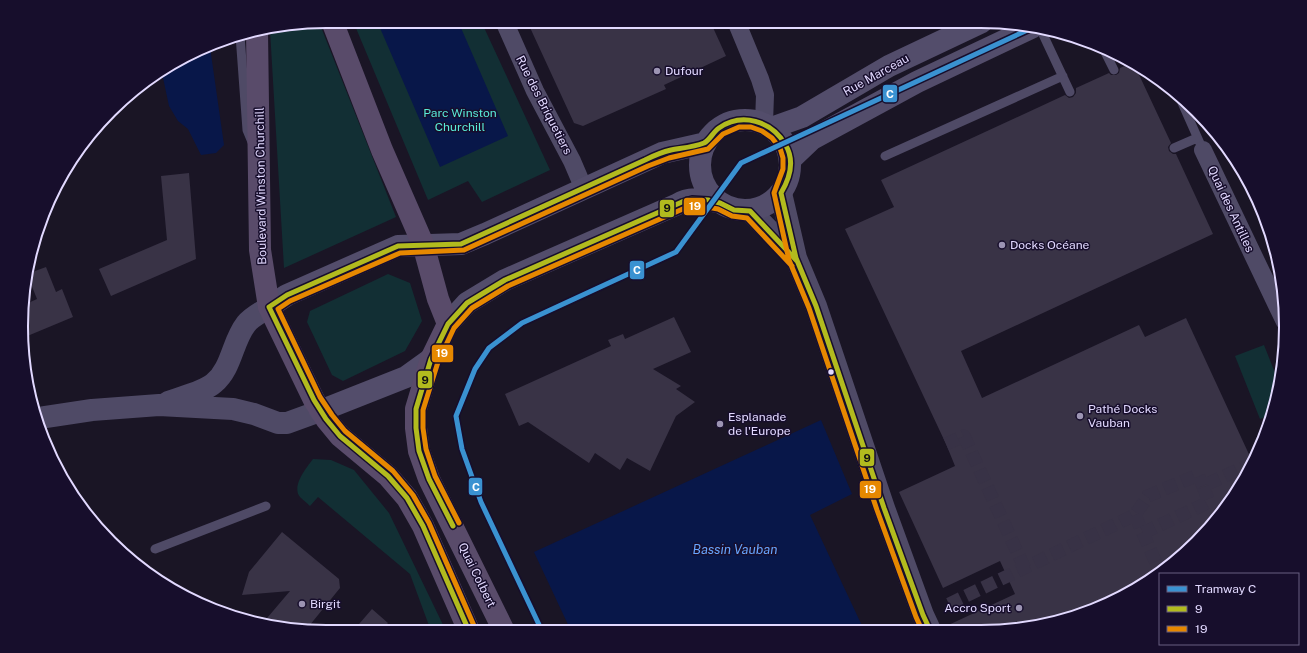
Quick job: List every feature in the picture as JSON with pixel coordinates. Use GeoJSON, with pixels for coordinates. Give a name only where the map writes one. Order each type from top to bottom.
{"type":"FeatureCollection","features":[{"type":"Feature","properties":{"kind":"main road"},"geometry":{"type":"LineString","coordinates":[[335,28],[382,150],[424,244],[438,299],[448,324]]}},
{"type":"Feature","properties":{"kind":"main road","name":"Rue Marceau"},"geometry":{"type":"LineString","coordinates":[[768,125],[802,117],[888,66],[969,28]]}},
{"type":"Feature","properties":{"kind":"main road"},"geometry":{"type":"LineString","coordinates":[[791,159],[812,139],[917,82],[1023,32]]}},
{"type":"Feature","properties":{"kind":"main road","name":"Boulevard Winston Churchill"},"geometry":{"type":"LineString","coordinates":[[257,36],[260,250],[269,307],[320,411],[340,436],[388,476],[407,498],[423,526],[466,625]]}},
{"type":"Feature","properties":{"kind":"main road"},"geometry":{"type":"LineString","coordinates":[[738,120],[751,120],[768,125],[781,136],[791,159],[791,171],[787,183],[773,202],[762,208],[750,211],[730,209],[718,202],[708,191],[701,177],[701,154],[706,143],[714,132],[725,124],[738,120]]}},
{"type":"Feature","properties":{"kind":"main road"},"geometry":{"type":"LineString","coordinates":[[269,307],[287,295],[398,246],[461,244],[662,153],[706,143]]}},
{"type":"Feature","properties":{"kind":"main road"},"geometry":{"type":"LineString","coordinates":[[320,411],[406,377],[431,359],[448,324],[467,303],[505,280],[683,201],[695,199],[718,202]]}},
{"type":"Feature","properties":{"kind":"main road","name":"Quai Colbert"},"geometry":{"type":"LineString","coordinates":[[431,359],[416,409],[416,428],[419,451],[429,480],[501,625]]}},
{"type":"Feature","properties":{"kind":"street","name":"Rue des Briquetiers"},"geometry":{"type":"LineString","coordinates":[[507,28],[535,91],[569,156],[584,189]]}},
{"type":"Feature","properties":{"kind":"street"},"geometry":{"type":"LineString","coordinates":[[739,28],[765,95],[768,125]]}},
{"type":"Feature","properties":{"kind":"street","name":"Quai des Antilles"},"geometry":{"type":"LineString","coordinates":[[1200,144],[1278,310]]}},
{"type":"Feature","properties":{"kind":"street"},"geometry":{"type":"LineString","coordinates":[[781,193],[796,258],[816,306],[884,508],[920,608],[928,625]]}},
{"type":"Feature","properties":{"kind":"street"},"geometry":{"type":"LineString","coordinates":[[750,211],[796,258]]}},
{"type":"Feature","properties":{"kind":"street"},"geometry":{"type":"LineString","coordinates":[[159,405],[213,385],[227,367],[247,323],[269,307]]}},
{"type":"Feature","properties":{"kind":"street"},"geometry":{"type":"LineString","coordinates":[[42,417],[92,410],[159,405],[233,409],[254,414],[278,423],[287,423],[320,411]]}},
{"type":"Feature","properties":{"kind":"lane"},"geometry":{"type":"LineString","coordinates":[[1043,35],[1070,92]]}},
{"type":"Feature","properties":{"kind":"lane"},"geometry":{"type":"LineString","coordinates":[[240,41],[247,130],[259,158]]}},
{"type":"Feature","properties":{"kind":"lane"},"geometry":{"type":"LineString","coordinates":[[1107,56],[1114,70]]}},
{"type":"Feature","properties":{"kind":"lane"},"geometry":{"type":"LineString","coordinates":[[885,156],[1063,76]]}},
{"type":"Feature","properties":{"kind":"lane","name":"Quai des Antilles"},"geometry":{"type":"LineString","coordinates":[[1184,108],[1200,144]]}},
{"type":"Feature","properties":{"kind":"lane"},"geometry":{"type":"LineString","coordinates":[[1174,148],[1200,144]]}},
{"type":"Feature","properties":{"kind":"lane"},"geometry":{"type":"LineString","coordinates":[[155,549],[266,506]]}},
{"type":"Feature","properties":{"kind":"green space"},"geometry":{"type":"Polygon","coordinates":[[[321,28],[396,217],[284,268],[270,34],[321,28]]]}},
{"type":"Feature","properties":{"kind":"green space","name":"Parc Winston Churchill"},"geometry":{"type":"Polygon","coordinates":[[[356,28],[484,28],[550,170],[482,202],[468,181],[428,200],[356,28]]]}},
{"type":"Feature","properties":{"kind":"green space"},"geometry":{"type":"Polygon","coordinates":[[[388,274],[410,283],[422,321],[405,351],[343,381],[332,375],[307,322],[310,311],[388,274]]]}},
{"type":"Feature","properties":{"kind":"green space"},"geometry":{"type":"Polygon","coordinates":[[[1264,345],[1275,373],[1269,404],[1265,417],[1260,419],[1235,356],[1264,345]]]}},
{"type":"Feature","properties":{"kind":"green space"},"geometry":{"type":"Polygon","coordinates":[[[313,459],[331,460],[354,470],[389,513],[443,625],[429,625],[410,574],[318,497],[310,506],[300,497],[297,488],[304,472],[313,459]]]}},
{"type":"Feature","properties":{"kind":"water"},"geometry":{"type":"Polygon","coordinates":[[[380,28],[461,28],[508,136],[440,167],[380,28]]]}},
{"type":"Feature","properties":{"kind":"water"},"geometry":{"type":"Polygon","coordinates":[[[211,51],[224,145],[216,153],[201,155],[188,129],[178,121],[169,106],[163,77],[194,59],[211,51]]]}},
{"type":"Feature","properties":{"kind":"water","name":"Bassin Vauban"},"geometry":{"type":"Polygon","coordinates":[[[821,420],[852,494],[810,515],[862,625],[568,625],[534,552],[821,420]]]}},
{"type":"Feature","properties":{"kind":"building"},"geometry":{"type":"Polygon","coordinates":[[[530,28],[713,28],[726,56],[664,85],[666,89],[583,126],[574,123],[530,28]]]}},
{"type":"Feature","properties":{"kind":"building"},"geometry":{"type":"Polygon","coordinates":[[[1126,66],[1138,73],[1171,143],[1168,147],[1169,151],[1176,154],[1213,234],[961,351],[982,398],[1139,325],[1145,337],[1186,318],[1250,456],[1229,492],[1192,538],[1162,563],[1130,585],[1095,602],[1058,615],[1000,624],[948,625],[1015,594],[1000,561],[943,588],[899,492],[955,466],[845,229],[894,207],[881,180],[1065,95],[1069,98],[1073,97],[1076,93],[1076,88],[1109,73],[1111,75],[1116,75],[1119,73],[1120,68],[1126,66]]]}},
{"type":"Feature","properties":{"kind":"building"},"geometry":{"type":"Polygon","coordinates":[[[189,173],[196,259],[111,296],[99,269],[167,240],[161,176],[189,173]]]}},
{"type":"Feature","properties":{"kind":"building"},"geometry":{"type":"Polygon","coordinates":[[[46,267],[56,292],[62,289],[73,317],[28,336],[29,302],[37,299],[31,285],[33,272],[46,267]]]}},
{"type":"Feature","properties":{"kind":"building"},"geometry":{"type":"Polygon","coordinates":[[[674,317],[691,352],[653,369],[681,386],[676,389],[695,402],[676,416],[650,471],[627,458],[620,470],[595,453],[589,463],[528,422],[519,426],[505,394],[611,346],[608,340],[623,334],[625,339],[674,317]]]}},
{"type":"Feature","properties":{"kind":"building"},"geometry":{"type":"Polygon","coordinates":[[[282,532],[339,579],[340,588],[311,624],[268,619],[267,619],[290,591],[242,595],[249,572],[282,532]]]}},
{"type":"Feature","properties":{"kind":"building"},"geometry":{"type":"Polygon","coordinates":[[[372,609],[388,623],[386,625],[358,625],[372,609]]]}},
{"type":"Feature","properties":{"kind":"tunnel"},"geometry":{"type":"LineString","coordinates":[[946,444],[964,436],[1025,569]]}},
{"type":"Feature","properties":{"kind":"tunnel"},"geometry":{"type":"LineString","coordinates":[[1143,533],[1209,502],[1203,486],[1244,467]]}},
{"type":"Feature","properties":{"kind":"tunnel"},"geometry":{"type":"LineString","coordinates":[[949,604],[1135,515],[1148,496],[1198,475],[1203,486]]}},
{"type":"Feature","properties":{"kind":"tunnel"},"geometry":{"type":"LineString","coordinates":[[1135,515],[1158,566]]}},
{"type":"Feature","properties":{"kind":"tram line","name":"C"},"geometry":{"type":"LineString","coordinates":[[539,625],[481,502],[462,449],[456,416],[475,369],[489,348],[522,323],[676,252],[741,163],[1024,32]]}},
{"type":"Feature","properties":{"kind":"transit line","name":"9"},"geometry":{"type":"LineString","coordinates":[[466,625],[423,526],[407,498],[388,476],[340,436],[326,419],[314,400],[269,307],[287,295],[398,246],[461,244],[658,154],[704,143],[719,128],[728,123],[746,120],[755,121],[772,130],[779,136],[788,150],[791,163],[789,175],[781,193],[796,258],[816,306],[884,508],[928,625]]}},
{"type":"Feature","properties":{"kind":"transit line","name":"19"},"geometry":{"type":"LineString","coordinates":[[474,625],[429,523],[413,495],[393,471],[345,431],[332,415],[320,397],[278,309],[290,301],[400,253],[464,250],[648,166],[669,158],[708,149],[723,134],[739,127],[751,127],[762,131],[772,138],[780,148],[783,158],[783,169],[774,193],[789,260],[809,308],[877,510],[920,625]]}},
{"type":"Feature","properties":{"kind":"transit line","name":"9"},"geometry":{"type":"LineString","coordinates":[[453,526],[429,479],[419,451],[416,428],[416,409],[431,359],[448,324],[467,303],[505,280],[682,202],[692,199],[708,200],[720,203],[734,210],[750,211],[797,261]]}},
{"type":"Feature","properties":{"kind":"transit line","name":"19"},"geometry":{"type":"LineString","coordinates":[[459,523],[435,476],[426,449],[423,428],[423,410],[438,362],[454,328],[472,308],[508,286],[685,208],[693,206],[718,209],[732,216],[747,218],[792,266]]}},
{"type":"Feature","properties":{"kind":"place","name":"Dufour"},"geometry":{"type":"Point","coordinates":[657,71]}},
{"type":"Feature","properties":{"kind":"place","name":"Docks Océane"},"geometry":{"type":"Point","coordinates":[1002,245]}},
{"type":"Feature","properties":{"kind":"place","name":"Pathé Docks Vauban"},"geometry":{"type":"Point","coordinates":[1080,416]}},
{"type":"Feature","properties":{"kind":"place","name":"Esplanade de l'Europe"},"geometry":{"type":"Point","coordinates":[720,424]}},
{"type":"Feature","properties":{"kind":"place","name":"Birgit"},"geometry":{"type":"Point","coordinates":[302,604]}},
{"type":"Feature","properties":{"kind":"place","name":"Accro Sport"},"geometry":{"type":"Point","coordinates":[1019,608]}}]}
